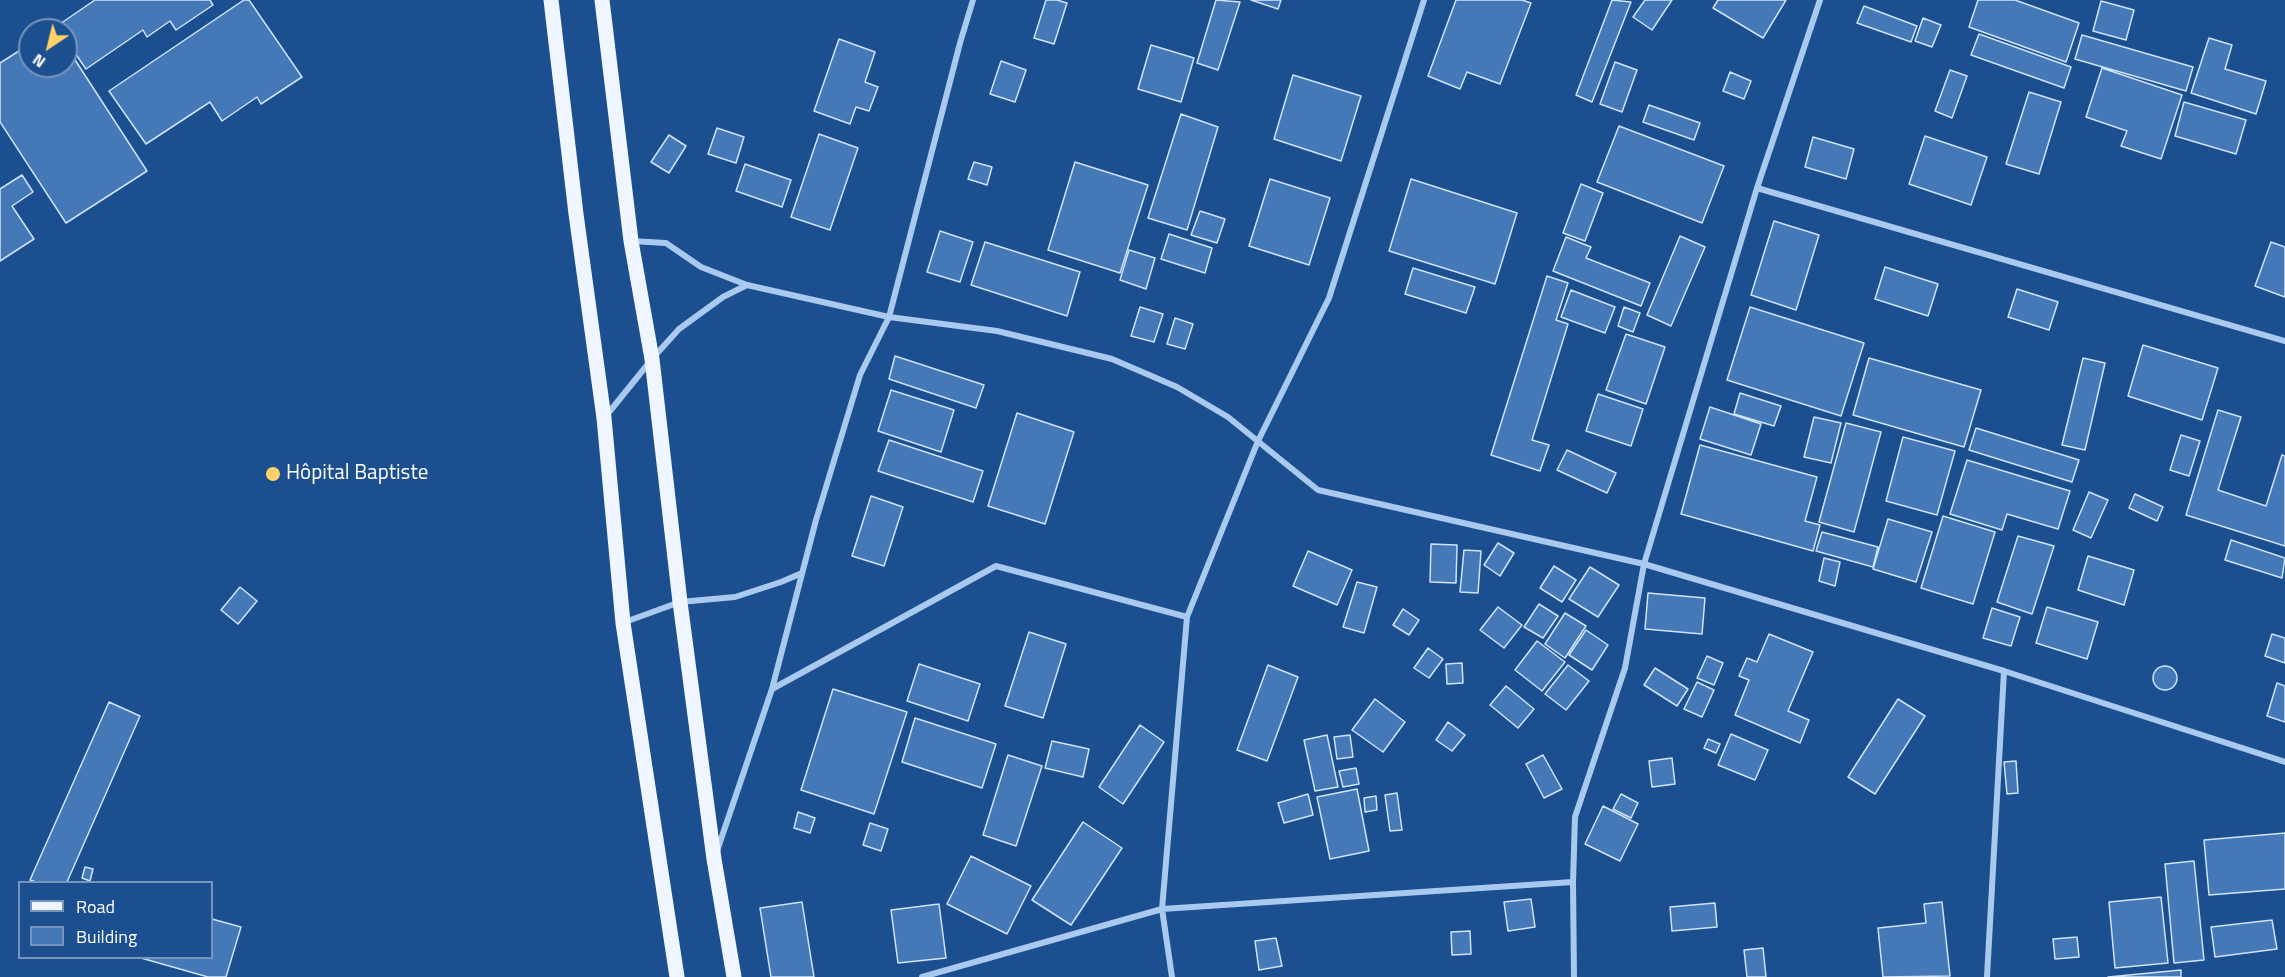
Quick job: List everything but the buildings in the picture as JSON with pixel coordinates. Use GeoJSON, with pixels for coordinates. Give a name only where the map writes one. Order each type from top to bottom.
{"type":"FeatureCollection","features":[{"type":"Feature","properties":{"kind":"main road"},"geometry":{"type":"LineString","coordinates":[[551,0],[576,214],[604,418],[623,623],[677,977]]}},
{"type":"Feature","properties":{"kind":"main road"},"geometry":{"type":"LineString","coordinates":[[602,0],[631,241],[652,359],[680,602],[714,859],[734,977]]}},
{"type":"Feature","properties":{"kind":"street"},"geometry":{"type":"LineString","coordinates":[[714,859],[772,688],[816,520],[860,375],[889,317],[973,0]]}},
{"type":"Feature","properties":{"kind":"street"},"geometry":{"type":"LineString","coordinates":[[1172,977],[1162,909],[1187,617],[1258,441],[1329,298],[1424,0]]}},
{"type":"Feature","properties":{"kind":"street"},"geometry":{"type":"LineString","coordinates":[[1574,977],[1575,817],[1625,668],[1644,564],[1757,188],[1820,0]]}},
{"type":"Feature","properties":{"kind":"street"},"geometry":{"type":"LineString","coordinates":[[1757,188],[2285,341]]}},
{"type":"Feature","properties":{"kind":"street"},"geometry":{"type":"LineString","coordinates":[[631,241],[666,243],[701,267],[747,285],[889,317],[997,331],[1112,359],[1177,387],[1228,417],[1318,490],[1644,564],[2004,670],[2285,762]]}},
{"type":"Feature","properties":{"kind":"street"},"geometry":{"type":"LineString","coordinates":[[604,418],[679,329],[723,297],[747,285]]}},
{"type":"Feature","properties":{"kind":"street"},"geometry":{"type":"LineString","coordinates":[[772,688],[996,566],[1187,617]]}},
{"type":"Feature","properties":{"kind":"street"},"geometry":{"type":"LineString","coordinates":[[623,623],[680,602],[735,597],[802,573]]}},
{"type":"Feature","properties":{"kind":"street"},"geometry":{"type":"LineString","coordinates":[[1987,977],[2004,670]]}},
{"type":"Feature","properties":{"kind":"street"},"geometry":{"type":"LineString","coordinates":[[922,977],[1162,909],[1573,882]]}},
{"type":"Feature","properties":{"kind":"place","name":"Hôpital Baptiste"},"geometry":{"type":"Point","coordinates":[273,474]}}]}
